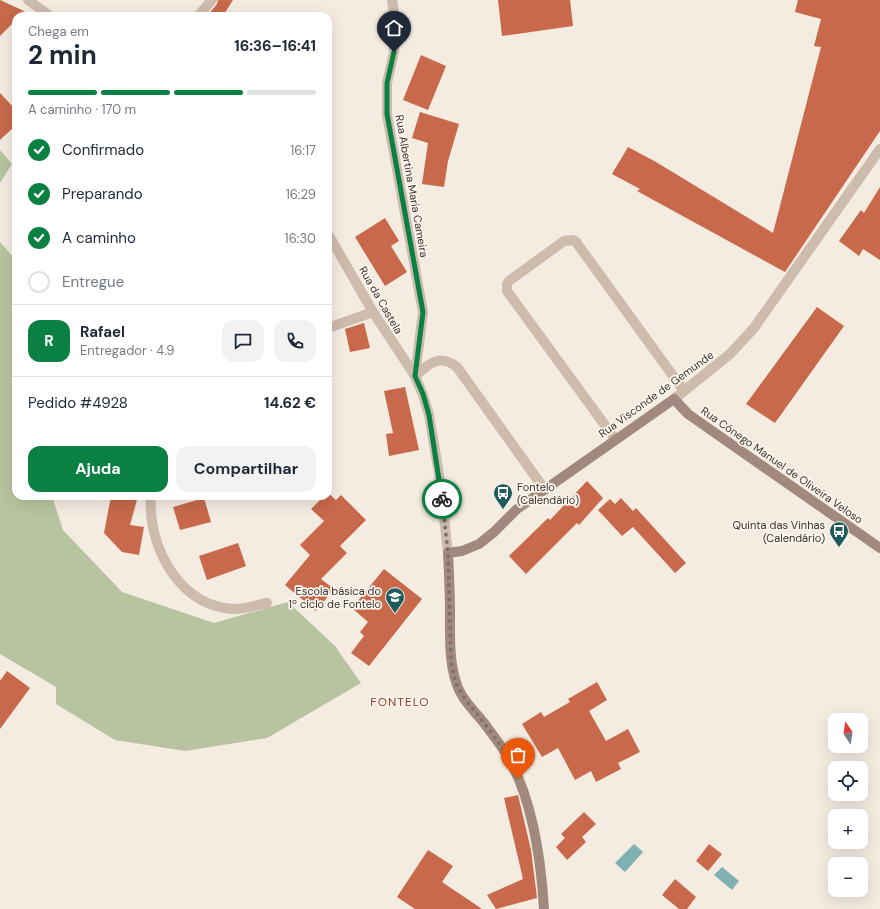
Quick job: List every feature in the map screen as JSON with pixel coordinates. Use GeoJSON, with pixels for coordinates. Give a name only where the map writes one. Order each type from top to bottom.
{"type":"FeatureCollection","features":[{"type":"Feature","properties":{"kind":"street"},"geometry":{"type":"LineString","coordinates":[[28,0],[44,12]]}},
{"type":"Feature","properties":{"kind":"street"},"geometry":{"type":"LineString","coordinates":[[202,12],[212,0]]}},
{"type":"Feature","properties":{"kind":"street","name":"Rua Albertina Maria Cameira"},"geometry":{"type":"LineString","coordinates":[[392,0],[396,26],[394,52],[387,83],[387,114],[423,312],[415,376]]}},
{"type":"Feature","properties":{"kind":"street","name":"Rua Visconde de Gemunde"},"geometry":{"type":"LineString","coordinates":[[448,553],[462,551],[479,544],[494,532],[517,509],[674,399],[730,354],[754,328],[880,149]]}},
{"type":"Feature","properties":{"kind":"street"},"geometry":{"type":"LineString","coordinates":[[615,439],[506,288],[509,281],[564,241],[573,240],[576,242],[684,391]]}},
{"type":"Feature","properties":{"kind":"street","name":"Rua da Castela"},"geometry":{"type":"LineString","coordinates":[[332,241],[373,312],[415,376],[423,394],[429,415],[439,474],[448,553]]}},
{"type":"Feature","properties":{"kind":"street"},"geometry":{"type":"LineString","coordinates":[[332,327],[373,312]]}},
{"type":"Feature","properties":{"kind":"street"},"geometry":{"type":"LineString","coordinates":[[415,376],[432,363],[439,360],[446,360],[457,367],[545,490]]}},
{"type":"Feature","properties":{"kind":"street","name":"Rua Cónego Manuel de Oliveira Veloso"},"geometry":{"type":"LineString","coordinates":[[674,399],[688,414],[880,548]]}},
{"type":"Feature","properties":{"kind":"street"},"geometry":{"type":"LineString","coordinates":[[151,500],[152,522],[163,559],[188,592],[204,602],[225,608],[241,609],[267,603]]}},
{"type":"Feature","properties":{"kind":"street"},"geometry":{"type":"LineString","coordinates":[[448,553],[450,656],[456,684],[465,699],[506,753],[518,779],[529,812],[538,848],[544,909]]}},
{"type":"Feature","properties":{"kind":"green space"},"geometry":{"type":"Polygon","coordinates":[[[0,150],[12,164],[0,183],[0,150]]]}},
{"type":"Feature","properties":{"kind":"green space"},"geometry":{"type":"Polygon","coordinates":[[[0,242],[12,256],[12,500],[53,500],[63,530],[122,592],[214,623],[288,602],[335,646],[361,683],[267,738],[185,751],[115,740],[56,704],[56,687],[0,654],[0,242]]]}},
{"type":"Feature","properties":{"kind":"water"},"geometry":{"type":"Polygon","coordinates":[[[634,844],[643,852],[625,872],[615,863],[634,844]]]}},
{"type":"Feature","properties":{"kind":"water"},"geometry":{"type":"Polygon","coordinates":[[[722,867],[739,881],[732,890],[714,875],[722,867]]]}},
{"type":"Feature","properties":{"kind":"building"},"geometry":{"type":"Polygon","coordinates":[[[0,0],[24,11],[12,12],[12,24],[0,36],[0,0]]]}},
{"type":"Feature","properties":{"kind":"building"},"geometry":{"type":"Polygon","coordinates":[[[218,0],[233,0],[226,12],[210,12],[217,4],[218,0]]]}},
{"type":"Feature","properties":{"kind":"building"},"geometry":{"type":"Polygon","coordinates":[[[498,0],[570,0],[573,26],[502,36],[498,0]]]}},
{"type":"Feature","properties":{"kind":"building"},"geometry":{"type":"Polygon","coordinates":[[[798,0],[880,0],[880,131],[785,272],[637,191],[640,189],[612,174],[628,147],[656,162],[773,233],[821,47],[814,46],[821,19],[795,12],[798,0]]]}},
{"type":"Feature","properties":{"kind":"building"},"geometry":{"type":"Polygon","coordinates":[[[421,55],[446,66],[428,110],[403,100],[421,55]]]}},
{"type":"Feature","properties":{"kind":"building"},"geometry":{"type":"Polygon","coordinates":[[[0,93],[12,106],[12,129],[0,140],[0,93]]]}},
{"type":"Feature","properties":{"kind":"building"},"geometry":{"type":"Polygon","coordinates":[[[420,112],[459,124],[448,161],[444,187],[422,184],[428,143],[412,138],[420,112]]]}},
{"type":"Feature","properties":{"kind":"building"},"geometry":{"type":"Polygon","coordinates":[[[880,187],[880,260],[863,249],[859,256],[839,241],[861,210],[864,213],[880,187]]]}},
{"type":"Feature","properties":{"kind":"building"},"geometry":{"type":"Polygon","coordinates":[[[385,218],[399,241],[391,246],[407,272],[385,286],[355,237],[385,218]]]}},
{"type":"Feature","properties":{"kind":"building"},"geometry":{"type":"Polygon","coordinates":[[[817,307],[844,326],[775,423],[746,404],[817,307]]]}},
{"type":"Feature","properties":{"kind":"building"},"geometry":{"type":"Polygon","coordinates":[[[364,323],[370,348],[350,352],[345,329],[364,323]]]}},
{"type":"Feature","properties":{"kind":"building"},"geometry":{"type":"Polygon","coordinates":[[[405,387],[419,450],[389,456],[386,434],[393,433],[384,391],[405,387]]]}},
{"type":"Feature","properties":{"kind":"building"},"geometry":{"type":"Polygon","coordinates":[[[587,481],[603,498],[579,525],[577,523],[526,574],[509,556],[548,518],[550,520],[587,481]]]}},
{"type":"Feature","properties":{"kind":"building"},"geometry":{"type":"Polygon","coordinates":[[[341,495],[366,520],[340,546],[347,553],[321,579],[334,589],[316,611],[285,585],[310,555],[300,545],[324,521],[311,509],[320,500],[332,500],[332,496],[336,500],[341,495]]]}},
{"type":"Feature","properties":{"kind":"building"},"geometry":{"type":"Polygon","coordinates":[[[621,498],[633,511],[636,508],[686,563],[675,573],[633,527],[622,536],[598,510],[610,499],[615,504],[621,498]]]}},
{"type":"Feature","properties":{"kind":"building"},"geometry":{"type":"Polygon","coordinates":[[[110,500],[137,500],[130,525],[144,527],[139,555],[122,552],[104,533],[110,500]]]}},
{"type":"Feature","properties":{"kind":"building"},"geometry":{"type":"Polygon","coordinates":[[[197,500],[205,500],[211,522],[180,530],[173,507],[197,500]]]}},
{"type":"Feature","properties":{"kind":"building"},"geometry":{"type":"Polygon","coordinates":[[[238,543],[246,566],[207,580],[199,556],[238,543]]]}},
{"type":"Feature","properties":{"kind":"building"},"geometry":{"type":"Polygon","coordinates":[[[384,569],[422,599],[369,666],[351,653],[364,636],[360,632],[368,622],[352,608],[384,569]]]}},
{"type":"Feature","properties":{"kind":"building"},"geometry":{"type":"Polygon","coordinates":[[[7,671],[30,688],[0,729],[0,681],[7,671]]]}},
{"type":"Feature","properties":{"kind":"building"},"geometry":{"type":"Polygon","coordinates":[[[597,682],[607,700],[589,711],[606,741],[628,729],[640,752],[618,763],[621,769],[596,782],[591,771],[575,780],[558,748],[542,757],[522,724],[541,712],[544,717],[570,702],[568,699],[597,682]]]}},
{"type":"Feature","properties":{"kind":"building"},"geometry":{"type":"Polygon","coordinates":[[[518,795],[531,850],[537,898],[496,909],[487,895],[523,879],[504,798],[518,795]]]}},
{"type":"Feature","properties":{"kind":"building"},"geometry":{"type":"Polygon","coordinates":[[[584,812],[596,824],[582,837],[586,842],[567,860],[556,847],[565,838],[561,834],[584,812]]]}},
{"type":"Feature","properties":{"kind":"building"},"geometry":{"type":"Polygon","coordinates":[[[709,844],[722,854],[708,871],[696,861],[709,844]]]}},
{"type":"Feature","properties":{"kind":"building"},"geometry":{"type":"Polygon","coordinates":[[[428,850],[453,866],[442,882],[482,909],[415,909],[397,897],[428,850]]]}},
{"type":"Feature","properties":{"kind":"building"},"geometry":{"type":"Polygon","coordinates":[[[675,879],[696,897],[687,909],[679,909],[662,895],[675,879]]]}},
{"type":"Feature","properties":{"kind":"way so far"},"geometry":{"type":"LineString","coordinates":[[442,499],[448,553],[450,615],[449,637],[451,662],[456,684],[465,699],[506,753],[518,779]]}},
{"type":"Feature","properties":{"kind":"place","name":"Fontelo (Calendário)"},"geometry":{"type":"Point","coordinates":[503,510]}},
{"type":"Feature","properties":{"kind":"place","name":"Quinta das Vinhas (Calendário)"},"geometry":{"type":"Point","coordinates":[839,548]}},
{"type":"Feature","properties":{"kind":"place","name":"Escola básica do 1º ciclo de Fontelo"},"geometry":{"type":"Point","coordinates":[395,614]}},
{"type":"Feature","properties":{"kind":"district","name":"FONTELO"},"geometry":{"type":"Point","coordinates":[400,702]}},
{"type":"Feature","properties":{"kind":"route"},"geometry":{"type":"LineString","coordinates":[[394,52],[387,83],[387,114],[423,312],[420,346],[415,376],[423,394],[429,415],[442,499]]}}]}
